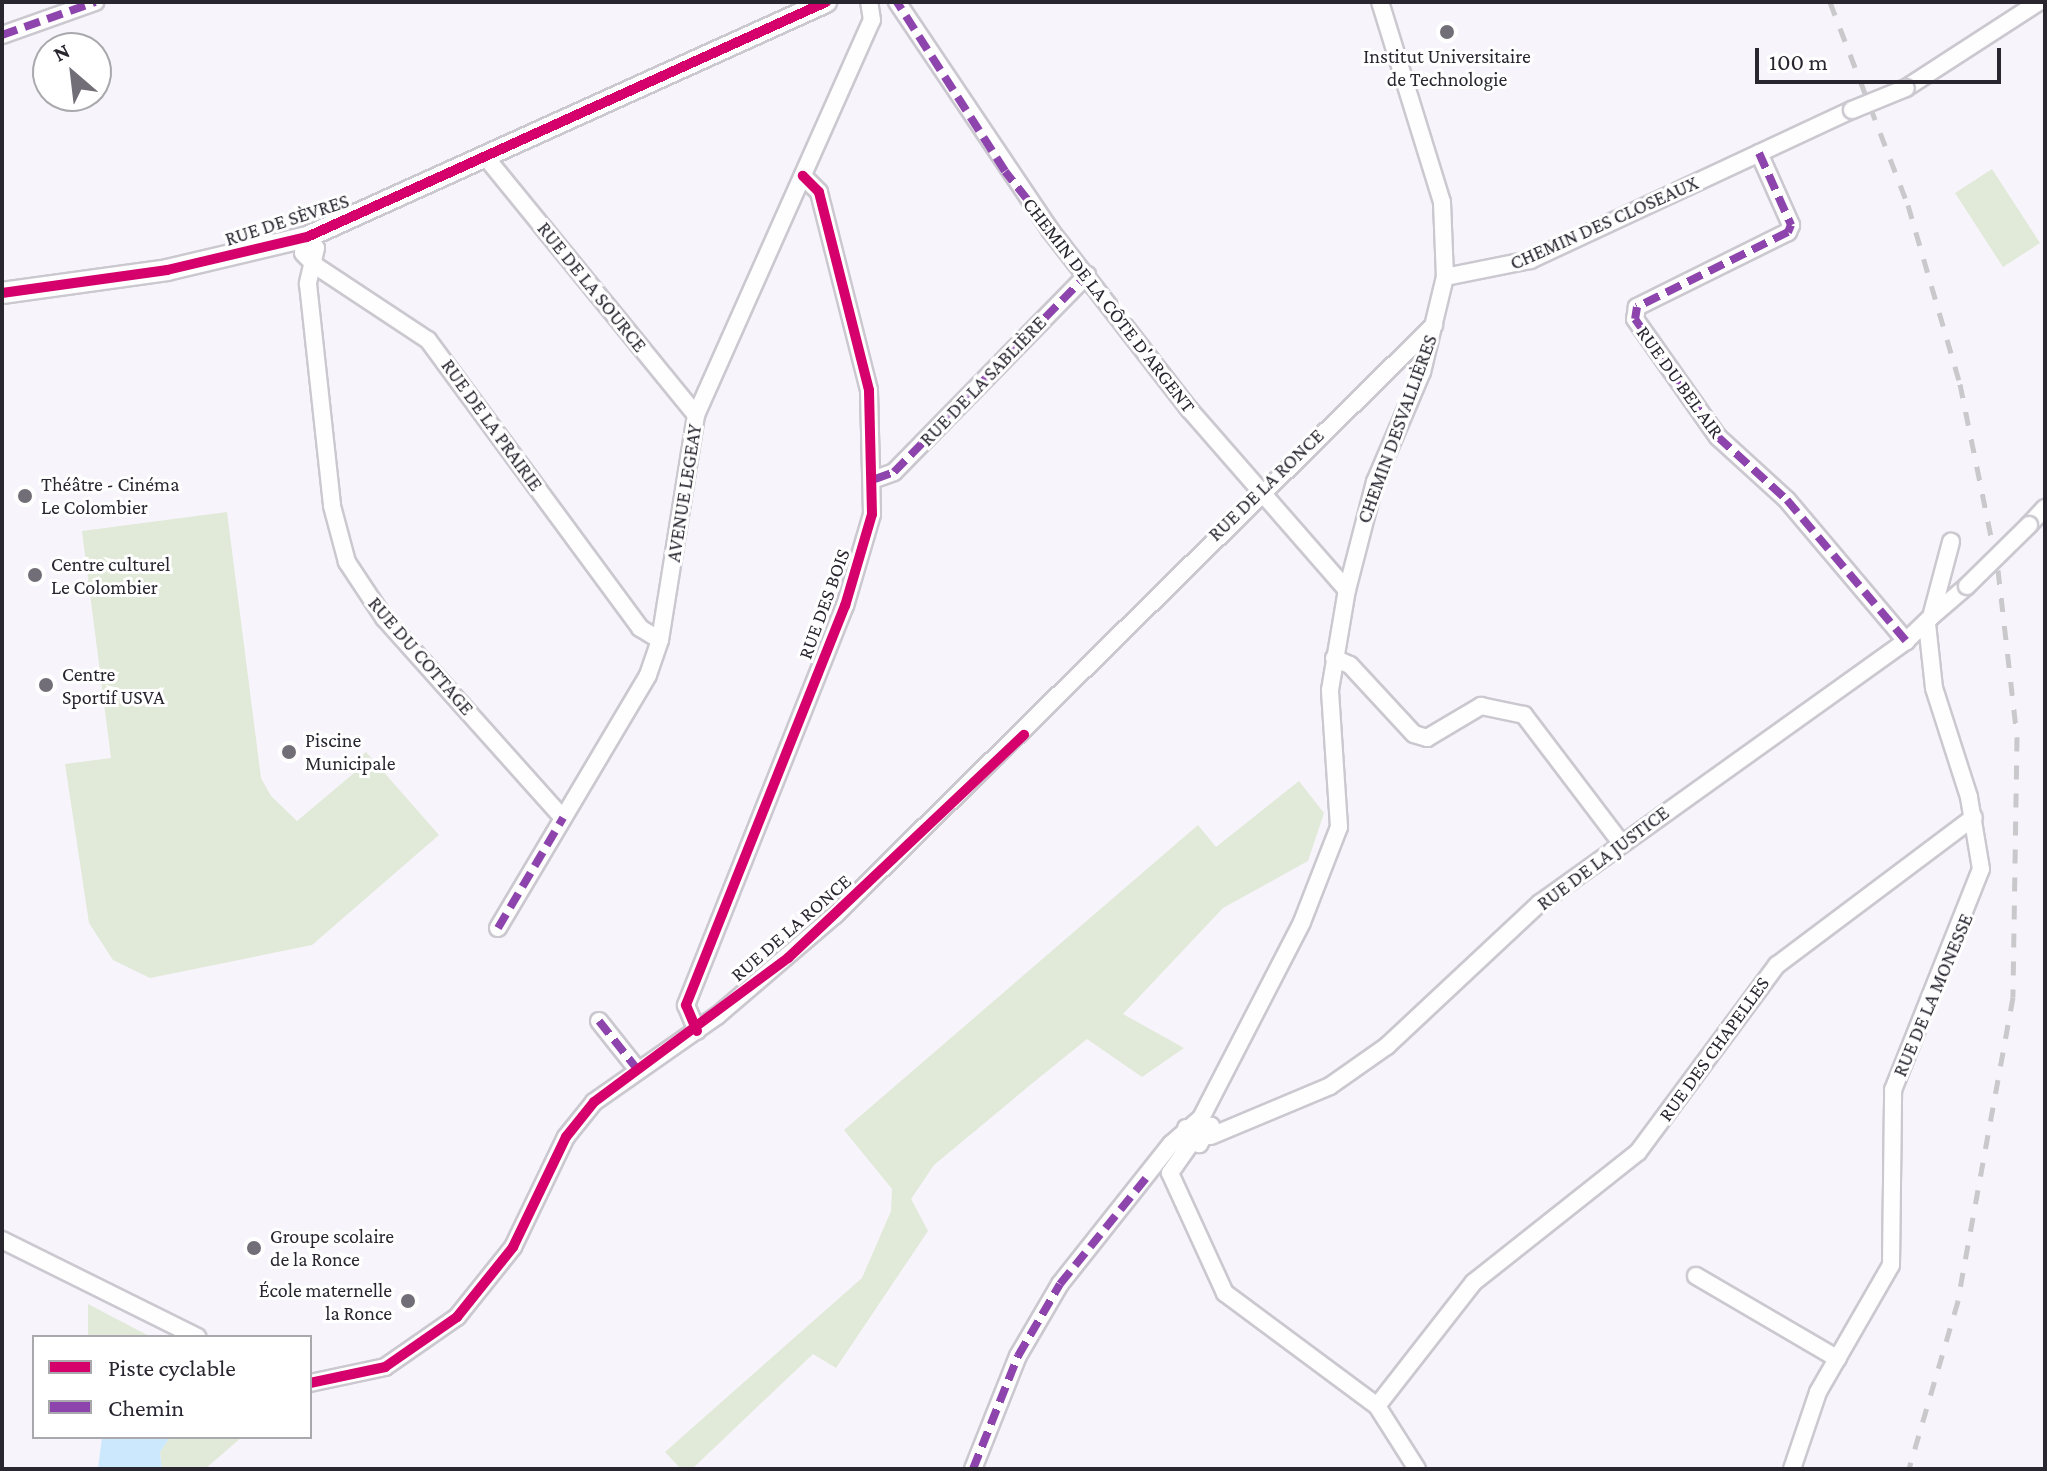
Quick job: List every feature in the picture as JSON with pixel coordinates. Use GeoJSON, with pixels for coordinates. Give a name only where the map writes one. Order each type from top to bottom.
{"type":"FeatureCollection","features":[{"type":"Feature","properties":{"kind":"main road","name":"RUE DE SÈVRES"},"geometry":{"type":"LineString","coordinates":[[2,293],[167,270],[307,237],[488,160],[800,7],[826,2]]}},
{"type":"Feature","properties":{"kind":"street"},"geometry":{"type":"LineString","coordinates":[[2,35],[95,2]]}},
{"type":"Feature","properties":{"kind":"street","name":"AVENUE LEGEAY"},"geometry":{"type":"LineString","coordinates":[[498,928],[641,688],[660,640],[696,415],[872,20],[869,2]]}},
{"type":"Feature","properties":{"kind":"street","name":"CHEMIN DE LA CÔTE D'ARGENT"},"geometry":{"type":"LineString","coordinates":[[897,2],[1005,171],[1260,493],[1347,590]]}},
{"type":"Feature","properties":{"kind":"street","name":"CHEMIN DESVALLIÈRES"},"geometry":{"type":"LineString","coordinates":[[1201,1118],[1302,922],[1339,827],[1334,658],[1347,590],[1375,482],[1434,325],[1445,277],[1442,202],[1380,2]]}},
{"type":"Feature","properties":{"kind":"street","name":"CHEMIN DES CLOSEAUX"},"geometry":{"type":"LineString","coordinates":[[1445,277],[1530,260],[1852,110],[1906,88],[2039,2]]}},
{"type":"Feature","properties":{"kind":"street","name":"RUE DU BEL AIR"},"geometry":{"type":"LineString","coordinates":[[1759,153],[1791,225],[1788,232],[1637,307],[1635,319],[1718,437],[1787,500],[1906,641]]}},
{"type":"Feature","properties":{"kind":"street","name":"RUE DE LA SOURCE"},"geometry":{"type":"LineString","coordinates":[[488,160],[696,415]]}},
{"type":"Feature","properties":{"kind":"street","name":"RUE DES BOIS"},"geometry":{"type":"LineString","coordinates":[[697,1031],[686,1005],[860,565],[875,479],[869,390],[819,192],[803,176]]}},
{"type":"Feature","properties":{"kind":"street","name":"RUE DU COTTAGE"},"geometry":{"type":"LineString","coordinates":[[307,237],[303,253],[316,266],[308,284],[332,506],[347,562],[384,618],[563,818]]}},
{"type":"Feature","properties":{"kind":"street","name":"RUE DE LA PRAIRIE"},"geometry":{"type":"LineString","coordinates":[[316,266],[428,340],[640,628],[660,640]]}},
{"type":"Feature","properties":{"kind":"street","name":"RUE DE LA SABLIÈRE"},"geometry":{"type":"LineString","coordinates":[[875,479],[894,472],[1087,275]]}},
{"type":"Feature","properties":{"kind":"street","name":"RUE DE LA RONCE"},"geometry":{"type":"LineString","coordinates":[[312,1383],[385,1367],[457,1317],[513,1247],[580,1118],[637,1069],[697,1031],[788,958],[973,785],[1260,493],[1434,325]]}},
{"type":"Feature","properties":{"kind":"street","name":"RUE DE LA JUSTICE"},"geometry":{"type":"LineString","coordinates":[[1189,1135],[1211,1136],[1330,1086],[1399,1038],[1540,903],[1906,641],[1967,586],[2045,508]]}},
{"type":"Feature","properties":{"kind":"street"},"geometry":{"type":"LineString","coordinates":[[1929,621],[1951,542]]}},
{"type":"Feature","properties":{"kind":"street","name":"RUE DE LA MONESSE"},"geometry":{"type":"LineString","coordinates":[[1792,1469],[1838,1359],[1891,1265],[1893,1090],[1977,892],[1974,817],[1934,688],[1929,621]]}},
{"type":"Feature","properties":{"kind":"street"},"geometry":{"type":"LineString","coordinates":[[1334,658],[1350,665],[1414,734],[1427,738],[1481,706],[1524,715],[1621,843]]}},
{"type":"Feature","properties":{"kind":"street","name":"RUE DES CHAPELLES"},"geometry":{"type":"LineString","coordinates":[[1377,1406],[1474,1282],[1638,1152],[1777,965],[1974,817]]}},
{"type":"Feature","properties":{"kind":"street"},"geometry":{"type":"LineString","coordinates":[[599,1021],[637,1069]]}},
{"type":"Feature","properties":{"kind":"street"},"geometry":{"type":"LineString","coordinates":[[1170,1173],[1201,1118],[1211,1136]]}},
{"type":"Feature","properties":{"kind":"street"},"geometry":{"type":"LineString","coordinates":[[973,1469],[1018,1356],[1084,1250],[1151,1172],[1189,1135]]}},
{"type":"Feature","properties":{"kind":"street"},"geometry":{"type":"LineString","coordinates":[[1151,1172],[1170,1173]]}},
{"type":"Feature","properties":{"kind":"street"},"geometry":{"type":"LineString","coordinates":[[1170,1173],[1225,1293],[1377,1406],[1417,1469]]}},
{"type":"Feature","properties":{"kind":"street"},"geometry":{"type":"LineString","coordinates":[[2,1240],[193,1335]]}},
{"type":"Feature","properties":{"kind":"street"},"geometry":{"type":"LineString","coordinates":[[1696,1276],[1838,1359]]}},
{"type":"Feature","properties":{"kind":"green space"},"geometry":{"type":"Polygon","coordinates":[[[1992,169],[2040,243],[2003,267],[1955,193],[1992,169]]]}},
{"type":"Feature","properties":{"kind":"green space"},"geometry":{"type":"Polygon","coordinates":[[[227,512],[261,778],[271,796],[297,821],[360,768],[355,762],[366,752],[439,835],[312,945],[150,978],[113,960],[89,923],[65,764],[111,758],[82,531],[227,512]]]}},
{"type":"Feature","properties":{"kind":"green space"},"geometry":{"type":"Polygon","coordinates":[[[1299,781],[1324,813],[1308,861],[1223,908],[1123,1014],[1184,1048],[1142,1077],[1087,1039],[934,1165],[911,1199],[928,1231],[836,1368],[813,1354],[692,1469],[681,1469],[665,1452],[862,1278],[891,1211],[892,1189],[844,1130],[1198,825],[1216,847],[1299,781]]]}},
{"type":"Feature","properties":{"kind":"green space"},"geometry":{"type":"Polygon","coordinates":[[[88,1304],[147,1335],[88,1335],[88,1304]]]}},
{"type":"Feature","properties":{"kind":"green space"},"geometry":{"type":"Polygon","coordinates":[[[169,1439],[240,1439],[205,1469],[162,1469],[160,1452],[169,1439]]]}},
{"type":"Feature","properties":{"kind":"water"},"geometry":{"type":"Polygon","coordinates":[[[102,1439],[169,1439],[160,1452],[162,1469],[98,1469],[102,1439]]]}},
{"type":"Feature","properties":{"kind":"railway"},"geometry":{"type":"LineString","coordinates":[[1830,2],[1908,205],[1960,384],[1998,570],[2017,737],[2013,997],[1958,1301],[1909,1469]]}},
{"type":"Feature","properties":{"kind":"marked path"},"geometry":{"type":"LineString","coordinates":[[2,35],[95,2]]}},
{"type":"Feature","properties":{"kind":"marked path"},"geometry":{"type":"LineString","coordinates":[[875,479],[894,472],[1087,275],[1005,171],[897,2]]}},
{"type":"Feature","properties":{"kind":"marked path"},"geometry":{"type":"LineString","coordinates":[[1759,153],[1791,225],[1788,232],[1637,307],[1635,319],[1718,437],[1787,500],[1906,641]]}},
{"type":"Feature","properties":{"kind":"marked path"},"geometry":{"type":"LineString","coordinates":[[498,928],[563,818]]}},
{"type":"Feature","properties":{"kind":"marked path"},"geometry":{"type":"LineString","coordinates":[[599,1021],[637,1069]]}},
{"type":"Feature","properties":{"kind":"marked path"},"geometry":{"type":"LineString","coordinates":[[973,1469],[1018,1356],[1060,1284],[1151,1172]]}},
{"type":"Feature","properties":{"kind":"cycle path"},"geometry":{"type":"LineString","coordinates":[[2,293],[167,270],[307,237],[826,2]]}},
{"type":"Feature","properties":{"kind":"cycle path"},"geometry":{"type":"LineString","coordinates":[[697,1031],[686,1005],[845,606],[872,514],[869,390],[819,192],[803,176]]}},
{"type":"Feature","properties":{"kind":"cycle path"},"geometry":{"type":"LineString","coordinates":[[312,1383],[385,1367],[457,1317],[513,1247],[566,1137],[594,1102],[788,958],[1024,735]]}},
{"type":"Feature","properties":{"kind":"place","name":"Institut Universitaire de Technologie"},"geometry":{"type":"Point","coordinates":[1447,32]}},
{"type":"Feature","properties":{"kind":"place","name":"Théâtre - Cinéma Le Colombier"},"geometry":{"type":"Point","coordinates":[25,496]}},
{"type":"Feature","properties":{"kind":"place","name":"Centre culturel Le Colombier"},"geometry":{"type":"Point","coordinates":[35,575]}},
{"type":"Feature","properties":{"kind":"place","name":"Centre Sportif USVA"},"geometry":{"type":"Point","coordinates":[46,685]}},
{"type":"Feature","properties":{"kind":"place","name":"Piscine Municipale"},"geometry":{"type":"Point","coordinates":[289,752]}},
{"type":"Feature","properties":{"kind":"place","name":"Groupe scolaire de la Ronce"},"geometry":{"type":"Point","coordinates":[254,1248]}},
{"type":"Feature","properties":{"kind":"place","name":"École maternelle la Ronce"},"geometry":{"type":"Point","coordinates":[408,1301]}}]}
